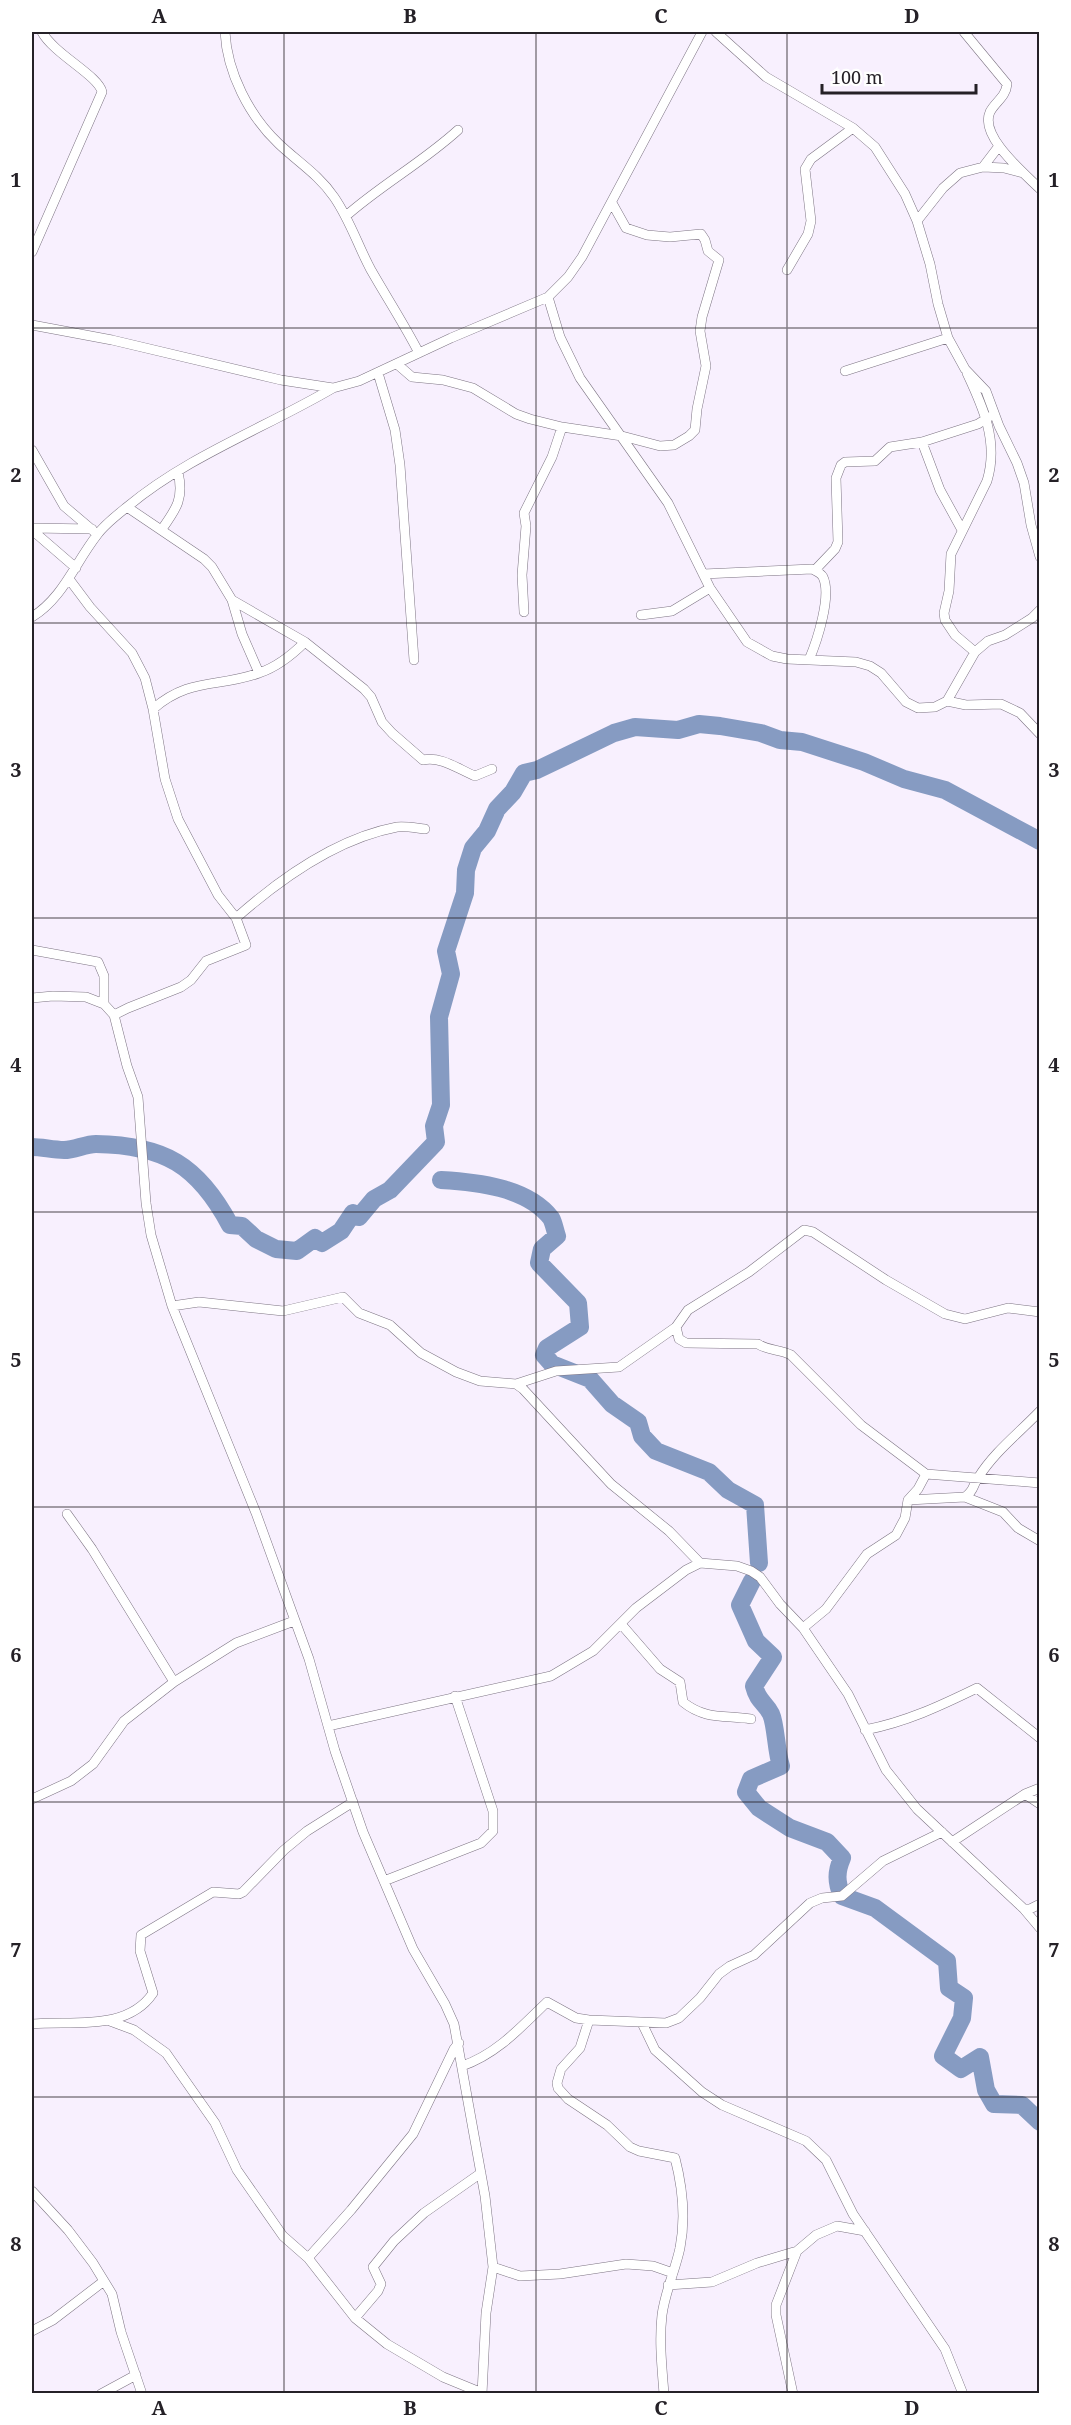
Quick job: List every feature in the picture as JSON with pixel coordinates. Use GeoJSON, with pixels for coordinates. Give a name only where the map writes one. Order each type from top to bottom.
{"type":"FeatureCollection","features":[{"type":"Feature","properties":{"kind":"street"},"geometry":{"type":"LineString","coordinates":[[32,252],[34,237],[102,92],[101,87],[95,81],[58,53],[42,32]]}},
{"type":"Feature","properties":{"kind":"street"},"geometry":{"type":"LineString","coordinates":[[225,32],[226,47],[233,71],[245,100],[259,122],[278,143],[319,178],[346,216],[372,272],[401,318],[419,353]]}},
{"type":"Feature","properties":{"kind":"street"},"geometry":{"type":"LineString","coordinates":[[32,617],[53,599],[69,579],[95,532],[159,483],[251,430],[333,388],[378,373],[548,297],[568,277],[582,257],[702,32]]}},
{"type":"Feature","properties":{"kind":"street"},"geometry":{"type":"LineString","coordinates":[[716,32],[766,77],[853,128],[875,147],[905,194],[917,221],[948,338],[965,369],[986,391],[990,416],[991,468],[987,481],[951,554],[945,620],[955,635],[975,652]]}},
{"type":"Feature","properties":{"kind":"street"},"geometry":{"type":"LineString","coordinates":[[964,32],[1006,84],[1006,91],[990,112],[989,129],[999,146],[1040,189]]}},
{"type":"Feature","properties":{"kind":"street"},"geometry":{"type":"LineString","coordinates":[[788,270],[808,234],[811,221],[812,211],[805,169],[811,159],[853,128]]}},
{"type":"Feature","properties":{"kind":"street"},"geometry":{"type":"LineString","coordinates":[[346,216],[366,198],[434,152],[458,130]]}},
{"type":"Feature","properties":{"kind":"street"},"geometry":{"type":"LineString","coordinates":[[983,167],[999,146]]}},
{"type":"Feature","properties":{"kind":"street"},"geometry":{"type":"LineString","coordinates":[[917,221],[960,173],[983,167],[1012,169],[1025,174]]}},
{"type":"Feature","properties":{"kind":"street"},"geometry":{"type":"LineString","coordinates":[[397,364],[412,376],[473,388],[516,414],[562,427],[622,436],[660,446],[682,442],[695,430],[696,409],[706,366],[700,331],[702,317],[720,263],[717,256],[708,251],[704,237],[700,234],[670,237],[630,231],[623,226],[612,203]]}},
{"type":"Feature","properties":{"kind":"street"},"geometry":{"type":"LineString","coordinates":[[548,297],[570,360],[580,378],[668,503],[702,574],[747,642],[772,656],[856,662],[870,666],[881,673],[906,702],[918,708],[936,706],[947,700],[975,652],[988,641],[1032,618],[1040,610]]}},
{"type":"Feature","properties":{"kind":"street"},"geometry":{"type":"LineString","coordinates":[[32,325],[123,342],[281,380],[333,388]]}},
{"type":"Feature","properties":{"kind":"street"},"geometry":{"type":"LineString","coordinates":[[845,372],[948,338]]}},
{"type":"Feature","properties":{"kind":"street"},"geometry":{"type":"LineString","coordinates":[[378,373],[395,430],[400,465],[414,660]]}},
{"type":"Feature","properties":{"kind":"street"},"geometry":{"type":"LineString","coordinates":[[814,570],[835,549],[838,542],[836,477],[841,465],[845,462],[875,461],[890,447],[922,442],[978,424],[990,416]]}},
{"type":"Feature","properties":{"kind":"street"},"geometry":{"type":"LineString","coordinates":[[990,416],[1017,463],[1024,483],[1030,525],[1040,557]]}},
{"type":"Feature","properties":{"kind":"street"},"geometry":{"type":"LineString","coordinates":[[524,612],[522,574],[526,526],[524,513],[552,457],[562,427]]}},
{"type":"Feature","properties":{"kind":"street"},"geometry":{"type":"LineString","coordinates":[[922,442],[940,490],[962,530]]}},
{"type":"Feature","properties":{"kind":"street"},"geometry":{"type":"LineString","coordinates":[[32,450],[64,506],[95,532]]}},
{"type":"Feature","properties":{"kind":"street"},"geometry":{"type":"LineString","coordinates":[[162,529],[181,494],[178,472]]}},
{"type":"Feature","properties":{"kind":"street"},"geometry":{"type":"LineString","coordinates":[[127,507],[162,529],[212,567],[232,600],[242,634],[259,673]]}},
{"type":"Feature","properties":{"kind":"street"},"geometry":{"type":"LineString","coordinates":[[32,529],[95,532]]}},
{"type":"Feature","properties":{"kind":"street"},"geometry":{"type":"LineString","coordinates":[[32,529],[76,568]]}},
{"type":"Feature","properties":{"kind":"street"},"geometry":{"type":"LineString","coordinates":[[702,574],[814,570],[824,577],[824,615],[809,660]]}},
{"type":"Feature","properties":{"kind":"street"},"geometry":{"type":"LineString","coordinates":[[69,579],[132,653],[145,678],[153,709],[165,779],[178,819],[218,895],[236,918],[246,945],[206,961],[191,980],[182,987],[114,1015]]}},
{"type":"Feature","properties":{"kind":"street"},"geometry":{"type":"LineString","coordinates":[[641,615],[672,611],[710,588]]}},
{"type":"Feature","properties":{"kind":"street"},"geometry":{"type":"LineString","coordinates":[[232,600],[305,642],[364,690],[371,697],[382,722],[392,734],[423,760],[441,760],[478,776],[492,769]]}},
{"type":"Feature","properties":{"kind":"street"},"geometry":{"type":"LineString","coordinates":[[153,709],[168,696],[182,690],[214,681],[259,673],[289,658],[305,642]]}},
{"type":"Feature","properties":{"kind":"street"},"geometry":{"type":"LineString","coordinates":[[947,700],[966,705],[1001,704],[1020,712],[1040,734]]}},
{"type":"Feature","properties":{"kind":"street"},"geometry":{"type":"LineString","coordinates":[[236,918],[264,894],[319,855],[399,827],[424,829]]}},
{"type":"Feature","properties":{"kind":"street"},"geometry":{"type":"LineString","coordinates":[[32,950],[98,962],[104,976],[105,1004]]}},
{"type":"Feature","properties":{"kind":"street"},"geometry":{"type":"LineString","coordinates":[[32,998],[86,997],[105,1004],[114,1015],[127,1066],[138,1097],[146,1203],[152,1235],[172,1306],[256,1513],[309,1659],[353,1802],[384,1881],[413,1949],[454,2024],[481,2173],[493,2266],[486,2313],[482,2393],[460,2390],[387,2344],[355,2318],[308,2258],[283,2236],[237,2169],[215,2123],[166,2053],[134,2030],[110,2021],[32,2024]]}},
{"type":"Feature","properties":{"kind":"street"},"geometry":{"type":"LineString","coordinates":[[172,1306],[199,1302],[283,1311],[343,1298],[359,1313],[390,1325],[421,1353],[456,1371],[480,1381],[516,1384],[556,1371],[619,1367],[676,1327],[688,1310],[749,1272],[804,1230],[813,1232],[886,1280],[945,1314],[965,1319],[1008,1308],[1040,1312]]}},
{"type":"Feature","properties":{"kind":"street"},"geometry":{"type":"LineString","coordinates":[[676,1327],[679,1340],[686,1343],[758,1344],[764,1348],[783,1351],[791,1355],[861,1425],[926,1474],[1040,1483]]}},
{"type":"Feature","properties":{"kind":"street"},"geometry":{"type":"LineString","coordinates":[[516,1384],[610,1484],[669,1531],[700,1563]]}},
{"type":"Feature","properties":{"kind":"street"},"geometry":{"type":"LineString","coordinates":[[965,1497],[973,1491],[976,1479],[1017,1432],[1040,1411]]}},
{"type":"Feature","properties":{"kind":"street"},"geometry":{"type":"LineString","coordinates":[[803,1628],[826,1609],[867,1554],[896,1535],[905,1518],[908,1500],[918,1489],[926,1474]]}},
{"type":"Feature","properties":{"kind":"street"},"geometry":{"type":"LineString","coordinates":[[908,1500],[965,1497],[1003,1512],[1018,1528],[1040,1541]]}},
{"type":"Feature","properties":{"kind":"street"},"geometry":{"type":"LineString","coordinates":[[67,1514],[92,1549],[174,1682]]}},
{"type":"Feature","properties":{"kind":"street"},"geometry":{"type":"LineString","coordinates":[[328,1726],[455,1696],[550,1677],[593,1651],[636,1608],[686,1570],[700,1563],[737,1566],[751,1570],[760,1577],[780,1604],[803,1628],[848,1694],[886,1770],[917,1809],[1024,1909],[1040,1928]]}},
{"type":"Feature","properties":{"kind":"street"},"geometry":{"type":"LineString","coordinates":[[32,1799],[71,1781],[93,1764],[124,1721],[174,1682],[236,1643],[294,1621]]}},
{"type":"Feature","properties":{"kind":"street"},"geometry":{"type":"LineString","coordinates":[[621,1624],[660,1669],[680,1682],[683,1702],[715,1717],[751,1719]]}},
{"type":"Feature","properties":{"kind":"street"},"geometry":{"type":"LineString","coordinates":[[866,1730],[927,1712],[977,1688],[1040,1738]]}},
{"type":"Feature","properties":{"kind":"street"},"geometry":{"type":"LineString","coordinates":[[384,1881],[399,1873],[481,1844],[494,1831],[493,1811],[455,1696]]}},
{"type":"Feature","properties":{"kind":"street"},"geometry":{"type":"LineString","coordinates":[[952,1842],[1025,1794],[1040,1788]]}},
{"type":"Feature","properties":{"kind":"street"},"geometry":{"type":"LineString","coordinates":[[1025,1794],[1040,1804]]}},
{"type":"Feature","properties":{"kind":"street"},"geometry":{"type":"LineString","coordinates":[[110,2021],[146,2004],[153,1993],[140,1951],[141,1935],[213,1892],[238,1894],[243,1892],[284,1850],[307,1831],[353,1802]]}},
{"type":"Feature","properties":{"kind":"street"},"geometry":{"type":"LineString","coordinates":[[462,2066],[479,2060],[507,2041],[547,2002],[576,2018],[590,2020],[666,2023],[679,2018],[700,1998],[719,1974],[754,1955],[810,1903],[822,1898],[842,1896],[883,1861],[942,1832]]}},
{"type":"Feature","properties":{"kind":"street"},"geometry":{"type":"LineString","coordinates":[[1024,1909],[1040,1904]]}},
{"type":"Feature","properties":{"kind":"street"},"geometry":{"type":"LineString","coordinates":[[590,2020],[580,2048],[561,2069],[557,2083],[568,2099],[607,2125],[630,2147],[675,2158],[684,2202],[680,2249],[668,2285],[662,2316],[664,2394]]}},
{"type":"Feature","properties":{"kind":"street"},"geometry":{"type":"LineString","coordinates":[[642,2023],[655,2050],[702,2092],[722,2105],[806,2141],[818,2150],[826,2160],[865,2231],[945,2349],[963,2394]]}},
{"type":"Feature","properties":{"kind":"street"},"geometry":{"type":"LineString","coordinates":[[308,2258],[413,2134],[459,2043]]}},
{"type":"Feature","properties":{"kind":"street"},"geometry":{"type":"LineString","coordinates":[[355,2318],[378,2291],[381,2284],[373,2267],[393,2241],[424,2213],[481,2173]]}},
{"type":"Feature","properties":{"kind":"street"},"geometry":{"type":"LineString","coordinates":[[32,2191],[68,2230],[104,2281],[111,2294],[142,2394]]}},
{"type":"Feature","properties":{"kind":"street"},"geometry":{"type":"LineString","coordinates":[[668,2285],[712,2282],[757,2263],[797,2251],[816,2235],[837,2226],[865,2231]]}},
{"type":"Feature","properties":{"kind":"street"},"geometry":{"type":"LineString","coordinates":[[793,2394],[776,2315],[776,2305],[797,2251]]}},
{"type":"Feature","properties":{"kind":"street"},"geometry":{"type":"LineString","coordinates":[[493,2266],[512,2275],[520,2276],[560,2274],[626,2264],[652,2266],[673,2273]]}},
{"type":"Feature","properties":{"kind":"street"},"geometry":{"type":"LineString","coordinates":[[32,2331],[52,2320],[104,2281]]}},
{"type":"Feature","properties":{"kind":"street"},"geometry":{"type":"LineString","coordinates":[[101,2394],[136,2375]]}},
{"type":"Feature","properties":{"kind":"waterway"},"geometry":{"type":"LineString","coordinates":[[32,1147],[64,1150],[92,1144],[120,1145],[160,1154],[176,1162],[205,1187],[230,1225],[242,1226],[256,1239],[276,1249],[297,1251],[315,1238],[322,1243],[341,1231],[353,1213],[359,1217],[374,1199],[390,1190],[436,1142],[434,1126],[441,1105],[439,1017],[451,974],[446,951],[465,893],[466,870],[473,848],[487,831],[497,809],[513,792],[524,773],[537,770],[614,733],[635,727],[678,730],[699,724],[761,733],[780,740],[802,742],[864,762],[904,779],[945,790],[1040,841]]}},
{"type":"Feature","properties":{"kind":"waterway"},"geometry":{"type":"LineString","coordinates":[[441,1180],[470,1182],[515,1193],[529,1199],[551,1218],[557,1236],[542,1249],[539,1263],[578,1303],[580,1327],[547,1348],[544,1355],[552,1364],[590,1379],[612,1404],[638,1422],[642,1436],[656,1451],[709,1472],[728,1490],[755,1505],[759,1563]]}},
{"type":"Feature","properties":{"kind":"waterway"},"geometry":{"type":"LineString","coordinates":[[752,1581],[740,1605],[756,1641],[773,1657],[754,1686],[773,1719],[781,1766],[751,1779],[746,1792],[759,1808],[790,1828],[827,1842],[842,1858],[838,1877],[842,1896],[875,1908],[947,1961],[949,1988],[964,1998],[962,2018],[943,2056],[961,2069],[980,2057],[986,2090],[994,2104],[1022,2105],[1040,2122]]}}]}
